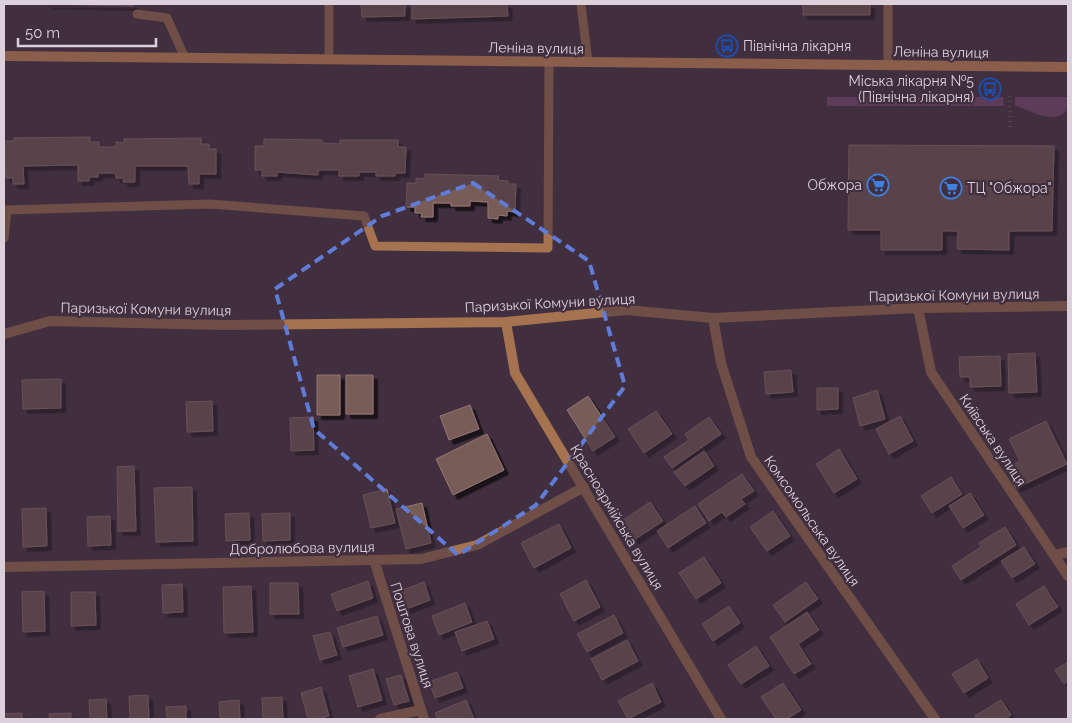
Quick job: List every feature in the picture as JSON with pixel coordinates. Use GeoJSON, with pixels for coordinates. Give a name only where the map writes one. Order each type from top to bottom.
{"type":"FeatureCollection","features":[{"type":"Feature","properties":{"kind":"main road","name":"Леніна вулиця"},"geometry":{"type":"LineString","coordinates":[[4,56],[1068,67]]}},
{"type":"Feature","properties":{"kind":"street","name":"Паризької Комуни вулиця"},"geometry":{"type":"LineString","coordinates":[[4,334],[50,321],[222,325],[506,322],[626,310],[713,318],[918,308],[1068,306]]}},
{"type":"Feature","properties":{"kind":"street","name":"Київська вулиця"},"geometry":{"type":"LineString","coordinates":[[918,308],[931,372],[1068,576]]}},
{"type":"Feature","properties":{"kind":"street","name":"Комсомольська вулиця"},"geometry":{"type":"LineString","coordinates":[[713,318],[721,364],[750,457],[935,719]]}},
{"type":"Feature","properties":{"kind":"street","name":"Красноармійська вулиця"},"geometry":{"type":"LineString","coordinates":[[506,322],[515,373],[721,719]]}},
{"type":"Feature","properties":{"kind":"street","name":"Добролюбова вулиця"},"geometry":{"type":"LineString","coordinates":[[4,567],[421,559],[477,546],[584,487]]}},
{"type":"Feature","properties":{"kind":"street"},"geometry":{"type":"LineString","coordinates":[[1054,555],[1068,552]]}},
{"type":"Feature","properties":{"kind":"street","name":"Поштова вулиця"},"geometry":{"type":"LineString","coordinates":[[374,560],[422,715]]}},
{"type":"Feature","properties":{"kind":"street"},"geometry":{"type":"LineString","coordinates":[[380,719],[422,715]]}},
{"type":"Feature","properties":{"kind":"lane"},"geometry":{"type":"LineString","coordinates":[[329,4],[329,59]]}},
{"type":"Feature","properties":{"kind":"lane"},"geometry":{"type":"LineString","coordinates":[[581,4],[588,62]]}},
{"type":"Feature","properties":{"kind":"lane"},"geometry":{"type":"LineString","coordinates":[[888,4],[888,65]]}},
{"type":"Feature","properties":{"kind":"lane"},"geometry":{"type":"LineString","coordinates":[[137,14],[167,18],[185,58]]}},
{"type":"Feature","properties":{"kind":"lane"},"geometry":{"type":"LineString","coordinates":[[4,238],[7,210],[210,204],[364,216],[375,246],[548,248],[549,62]]}},
{"type":"Feature","properties":{"kind":"path"},"geometry":{"type":"LineString","coordinates":[[1010,96],[1010,128]]}},
{"type":"Feature","properties":{"kind":"highlighted area"},"geometry":{"type":"Polygon","coordinates":[[[473,183],[589,261],[625,386],[536,505],[458,555],[314,429],[275,289],[382,216],[473,183]]]}},
{"type":"Feature","properties":{"kind":"shaded area"},"geometry":{"type":"Polygon","coordinates":[[[827,97],[1003,97],[1004,106],[827,106],[827,97]]]}},
{"type":"Feature","properties":{"kind":"shaded area"},"geometry":{"type":"Polygon","coordinates":[[[1015,97],[1068,97],[1068,109],[1056,117],[1043,116],[1015,106],[1015,97]]]}},
{"type":"Feature","properties":{"kind":"building"},"geometry":{"type":"Polygon","coordinates":[[[48,4],[134,4],[134,6],[48,4]]]}},
{"type":"Feature","properties":{"kind":"building"},"geometry":{"type":"Polygon","coordinates":[[[361,4],[405,4],[405,16],[362,17],[361,4]]]}},
{"type":"Feature","properties":{"kind":"building"},"geometry":{"type":"Polygon","coordinates":[[[412,4],[507,4],[508,16],[412,19],[412,4]]]}},
{"type":"Feature","properties":{"kind":"building"},"geometry":{"type":"Polygon","coordinates":[[[803,4],[870,4],[870,15],[803,15],[803,4]]]}},
{"type":"Feature","properties":{"kind":"building"},"geometry":{"type":"Polygon","coordinates":[[[90,137],[90,142],[99,142],[99,147],[116,147],[116,142],[124,143],[124,139],[201,138],[201,144],[209,144],[209,149],[216,149],[216,174],[199,174],[199,184],[189,184],[188,166],[135,166],[135,182],[123,182],[124,178],[116,178],[115,173],[98,173],[98,177],[89,177],[89,181],[78,181],[78,165],[23,166],[24,184],[13,184],[13,178],[6,178],[4,172],[4,141],[14,141],[14,138],[90,137]]]}},
{"type":"Feature","properties":{"kind":"building"},"geometry":{"type":"Polygon","coordinates":[[[264,139],[322,140],[322,143],[340,144],[340,140],[398,140],[398,147],[406,147],[405,173],[395,173],[395,176],[376,176],[376,172],[359,172],[359,176],[339,176],[339,170],[318,170],[318,175],[277,172],[277,176],[262,176],[262,170],[255,170],[255,146],[264,146],[264,139]]]}},
{"type":"Feature","properties":{"kind":"building","name":"ТЦ \"Обжора\""},"geometry":{"type":"Polygon","coordinates":[[[849,145],[1054,146],[1052,231],[1009,231],[1009,250],[957,249],[958,231],[942,231],[942,250],[881,250],[881,230],[848,230],[849,145]]]}},
{"type":"Feature","properties":{"kind":"building"},"geometry":{"type":"Polygon","coordinates":[[[425,174],[499,176],[498,180],[508,181],[508,184],[516,184],[515,212],[507,211],[507,216],[498,215],[498,219],[488,218],[488,202],[470,201],[470,206],[451,206],[451,203],[433,203],[433,217],[421,217],[422,213],[415,213],[415,207],[406,207],[407,183],[416,183],[416,178],[425,179],[425,174]]]}},
{"type":"Feature","properties":{"kind":"building"},"geometry":{"type":"Polygon","coordinates":[[[1035,353],[1037,392],[1009,393],[1008,354],[1035,353]]]}},
{"type":"Feature","properties":{"kind":"building"},"geometry":{"type":"Polygon","coordinates":[[[1000,356],[1001,386],[970,387],[970,377],[960,377],[959,357],[1000,356]]]}},
{"type":"Feature","properties":{"kind":"building"},"geometry":{"type":"Polygon","coordinates":[[[791,370],[793,392],[766,394],[764,372],[791,370]]]}},
{"type":"Feature","properties":{"kind":"building"},"geometry":{"type":"Polygon","coordinates":[[[317,375],[340,375],[340,415],[317,415],[317,375]]]}},
{"type":"Feature","properties":{"kind":"building"},"geometry":{"type":"Polygon","coordinates":[[[346,375],[373,375],[373,414],[346,414],[346,375]]]}},
{"type":"Feature","properties":{"kind":"building"},"geometry":{"type":"Polygon","coordinates":[[[61,379],[61,408],[23,409],[22,380],[61,379]]]}},
{"type":"Feature","properties":{"kind":"building"},"geometry":{"type":"Polygon","coordinates":[[[817,388],[838,388],[838,409],[817,410],[817,388]]]}},
{"type":"Feature","properties":{"kind":"building"},"geometry":{"type":"Polygon","coordinates":[[[877,390],[885,419],[860,426],[853,398],[877,390]]]}},
{"type":"Feature","properties":{"kind":"building"},"geometry":{"type":"Polygon","coordinates":[[[588,396],[615,437],[593,451],[567,410],[588,396]]]}},
{"type":"Feature","properties":{"kind":"building"},"geometry":{"type":"Polygon","coordinates":[[[212,401],[213,431],[187,432],[186,402],[212,401]]]}},
{"type":"Feature","properties":{"kind":"building"},"geometry":{"type":"Polygon","coordinates":[[[470,405],[479,429],[449,440],[440,416],[470,405]]]}},
{"type":"Feature","properties":{"kind":"building"},"geometry":{"type":"Polygon","coordinates":[[[656,411],[672,434],[644,453],[628,429],[656,411]]]}},
{"type":"Feature","properties":{"kind":"building"},"geometry":{"type":"Polygon","coordinates":[[[900,416],[913,441],[889,454],[876,429],[900,416]]]}},
{"type":"Feature","properties":{"kind":"building"},"geometry":{"type":"Polygon","coordinates":[[[313,417],[314,450],[291,451],[290,418],[313,417]]]}},
{"type":"Feature","properties":{"kind":"building"},"geometry":{"type":"Polygon","coordinates":[[[709,417],[721,434],[672,468],[664,457],[689,440],[685,434],[709,417]]]}},
{"type":"Feature","properties":{"kind":"building"},"geometry":{"type":"Polygon","coordinates":[[[1046,421],[1067,464],[1016,488],[1006,468],[1020,461],[1009,439],[1046,421]]]}},
{"type":"Feature","properties":{"kind":"building"},"geometry":{"type":"Polygon","coordinates":[[[487,434],[504,470],[453,495],[436,459],[487,434]]]}},
{"type":"Feature","properties":{"kind":"building"},"geometry":{"type":"Polygon","coordinates":[[[839,449],[857,479],[834,493],[816,464],[839,449]]]}},
{"type":"Feature","properties":{"kind":"building"},"geometry":{"type":"Polygon","coordinates":[[[704,451],[714,466],[685,486],[674,472],[704,451]]]}},
{"type":"Feature","properties":{"kind":"building"},"geometry":{"type":"Polygon","coordinates":[[[134,466],[136,531],[118,531],[117,467],[134,466]]]}},
{"type":"Feature","properties":{"kind":"building"},"geometry":{"type":"Polygon","coordinates":[[[742,474],[754,491],[741,499],[745,504],[726,517],[722,512],[709,521],[698,504],[742,474]]]}},
{"type":"Feature","properties":{"kind":"building"},"geometry":{"type":"Polygon","coordinates":[[[951,477],[962,494],[932,513],[921,496],[951,477]]]}},
{"type":"Feature","properties":{"kind":"building"},"geometry":{"type":"Polygon","coordinates":[[[192,487],[193,541],[156,542],[154,488],[192,487]]]}},
{"type":"Feature","properties":{"kind":"building"},"geometry":{"type":"Polygon","coordinates":[[[387,489],[395,523],[371,528],[363,495],[387,489]]]}},
{"type":"Feature","properties":{"kind":"building"},"geometry":{"type":"Polygon","coordinates":[[[970,493],[984,515],[963,528],[949,506],[970,493]]]}},
{"type":"Feature","properties":{"kind":"building"},"geometry":{"type":"Polygon","coordinates":[[[650,502],[663,521],[634,540],[622,521],[650,502]]]}},
{"type":"Feature","properties":{"kind":"building"},"geometry":{"type":"Polygon","coordinates":[[[422,503],[431,543],[406,549],[396,509],[422,503]]]}},
{"type":"Feature","properties":{"kind":"building"},"geometry":{"type":"Polygon","coordinates":[[[695,506],[706,523],[668,548],[657,531],[695,506]]]}},
{"type":"Feature","properties":{"kind":"building"},"geometry":{"type":"Polygon","coordinates":[[[46,508],[47,546],[23,547],[22,509],[46,508]]]}},
{"type":"Feature","properties":{"kind":"building"},"geometry":{"type":"Polygon","coordinates":[[[773,511],[790,536],[767,551],[750,527],[773,511]]]}},
{"type":"Feature","properties":{"kind":"building"},"geometry":{"type":"Polygon","coordinates":[[[249,513],[250,540],[226,541],[225,514],[249,513]]]}},
{"type":"Feature","properties":{"kind":"building"},"geometry":{"type":"Polygon","coordinates":[[[290,513],[290,540],[263,541],[262,514],[290,513]]]}},
{"type":"Feature","properties":{"kind":"building"},"geometry":{"type":"Polygon","coordinates":[[[110,516],[111,545],[88,546],[87,517],[110,516]]]}},
{"type":"Feature","properties":{"kind":"building"},"geometry":{"type":"Polygon","coordinates":[[[559,524],[571,548],[534,568],[521,543],[559,524]]]}},
{"type":"Feature","properties":{"kind":"building"},"geometry":{"type":"Polygon","coordinates":[[[1005,527],[1016,545],[961,580],[952,566],[981,547],[979,543],[1005,527]]]}},
{"type":"Feature","properties":{"kind":"building"},"geometry":{"type":"Polygon","coordinates":[[[1024,547],[1035,564],[1012,578],[1001,561],[1024,547]]]}},
{"type":"Feature","properties":{"kind":"building"},"geometry":{"type":"Polygon","coordinates":[[[704,557],[721,583],[696,599],[679,573],[704,557]]]}},
{"type":"Feature","properties":{"kind":"building"},"geometry":{"type":"Polygon","coordinates":[[[586,580],[600,607],[574,621],[560,594],[586,580]]]}},
{"type":"Feature","properties":{"kind":"building"},"geometry":{"type":"Polygon","coordinates":[[[368,581],[373,598],[337,611],[331,594],[368,581]]]}},
{"type":"Feature","properties":{"kind":"building"},"geometry":{"type":"Polygon","coordinates":[[[424,582],[430,600],[406,609],[400,591],[424,582]]]}},
{"type":"Feature","properties":{"kind":"building"},"geometry":{"type":"Polygon","coordinates":[[[806,582],[818,599],[785,622],[773,605],[806,582]]]}},
{"type":"Feature","properties":{"kind":"building"},"geometry":{"type":"Polygon","coordinates":[[[270,583],[298,583],[299,614],[270,614],[270,583]]]}},
{"type":"Feature","properties":{"kind":"building"},"geometry":{"type":"Polygon","coordinates":[[[182,584],[183,612],[163,613],[162,585],[182,584]]]}},
{"type":"Feature","properties":{"kind":"building"},"geometry":{"type":"Polygon","coordinates":[[[251,586],[253,632],[224,633],[223,587],[251,586]]]}},
{"type":"Feature","properties":{"kind":"building"},"geometry":{"type":"Polygon","coordinates":[[[1044,586],[1058,607],[1029,625],[1016,604],[1044,586]]]}},
{"type":"Feature","properties":{"kind":"building"},"geometry":{"type":"Polygon","coordinates":[[[44,591],[45,631],[23,632],[22,592],[44,591]]]}},
{"type":"Feature","properties":{"kind":"building"},"geometry":{"type":"Polygon","coordinates":[[[71,592],[95,592],[96,625],[71,626],[71,592]]]}},
{"type":"Feature","properties":{"kind":"building"},"geometry":{"type":"Polygon","coordinates":[[[465,603],[472,622],[439,635],[432,616],[465,603]]]}},
{"type":"Feature","properties":{"kind":"building"},"geometry":{"type":"Polygon","coordinates":[[[729,606],[740,623],[713,641],[702,624],[729,606]]]}},
{"type":"Feature","properties":{"kind":"building"},"geometry":{"type":"Polygon","coordinates":[[[807,612],[819,630],[798,644],[811,664],[794,674],[770,637],[807,612]]]}},
{"type":"Feature","properties":{"kind":"building"},"geometry":{"type":"Polygon","coordinates":[[[614,615],[623,633],[587,652],[577,634],[614,615]]]}},
{"type":"Feature","properties":{"kind":"building"},"geometry":{"type":"Polygon","coordinates":[[[377,616],[383,635],[343,647],[337,628],[377,616]]]}},
{"type":"Feature","properties":{"kind":"building"},"geometry":{"type":"Polygon","coordinates":[[[487,621],[494,639],[462,651],[455,632],[487,621]]]}},
{"type":"Feature","properties":{"kind":"building"},"geometry":{"type":"Polygon","coordinates":[[[330,632],[337,655],[320,660],[313,636],[330,632]]]}},
{"type":"Feature","properties":{"kind":"building"},"geometry":{"type":"Polygon","coordinates":[[[627,640],[638,661],[602,680],[591,659],[627,640]]]}},
{"type":"Feature","properties":{"kind":"building"},"geometry":{"type":"Polygon","coordinates":[[[756,646],[769,666],[741,684],[728,665],[756,646]]]}},
{"type":"Feature","properties":{"kind":"building"},"geometry":{"type":"Polygon","coordinates":[[[977,659],[988,678],[964,693],[952,674],[977,659]]]}},
{"type":"Feature","properties":{"kind":"building"},"geometry":{"type":"Polygon","coordinates":[[[1068,662],[1068,681],[1064,684],[1055,670],[1068,662]]]}},
{"type":"Feature","properties":{"kind":"building"},"geometry":{"type":"Polygon","coordinates":[[[373,669],[382,700],[358,707],[349,676],[373,669]]]}},
{"type":"Feature","properties":{"kind":"building"},"geometry":{"type":"Polygon","coordinates":[[[457,672],[463,688],[435,698],[429,682],[457,672]]]}},
{"type":"Feature","properties":{"kind":"building"},"geometry":{"type":"Polygon","coordinates":[[[401,675],[409,701],[394,705],[386,679],[401,675]]]}},
{"type":"Feature","properties":{"kind":"building"},"geometry":{"type":"Polygon","coordinates":[[[652,683],[661,702],[628,719],[618,701],[652,683]]]}},
{"type":"Feature","properties":{"kind":"building"},"geometry":{"type":"Polygon","coordinates":[[[783,683],[801,710],[787,719],[776,719],[761,697],[783,683]]]}},
{"type":"Feature","properties":{"kind":"building"},"geometry":{"type":"Polygon","coordinates":[[[321,687],[329,716],[308,719],[301,693],[321,687]]]}},
{"type":"Feature","properties":{"kind":"building"},"geometry":{"type":"Polygon","coordinates":[[[148,695],[149,719],[130,719],[129,696],[148,695]]]}},
{"type":"Feature","properties":{"kind":"building"},"geometry":{"type":"Polygon","coordinates":[[[282,697],[283,719],[263,719],[262,698],[282,697]]]}},
{"type":"Feature","properties":{"kind":"building"},"geometry":{"type":"Polygon","coordinates":[[[106,699],[107,719],[90,719],[89,700],[106,699]]]}},
{"type":"Feature","properties":{"kind":"building"},"geometry":{"type":"Polygon","coordinates":[[[239,700],[240,719],[220,719],[219,702],[239,700]]]}},
{"type":"Feature","properties":{"kind":"building"},"geometry":{"type":"Polygon","coordinates":[[[466,700],[474,719],[438,719],[435,713],[466,700]]]}},
{"type":"Feature","properties":{"kind":"building"},"geometry":{"type":"Polygon","coordinates":[[[1001,700],[1011,715],[1005,719],[977,719],[975,716],[1001,700]]]}},
{"type":"Feature","properties":{"kind":"building"},"geometry":{"type":"Polygon","coordinates":[[[186,706],[186,719],[167,719],[166,707],[186,706]]]}},
{"type":"Feature","properties":{"kind":"building"},"geometry":{"type":"Polygon","coordinates":[[[22,713],[22,719],[4,719],[4,714],[22,713]]]}},
{"type":"Feature","properties":{"kind":"building"},"geometry":{"type":"Polygon","coordinates":[[[71,713],[71,719],[50,719],[49,714],[71,713]]]}},
{"type":"Feature","properties":{"kind":"place","name":"Північна лікарня"},"geometry":{"type":"Point","coordinates":[727,46]}},
{"type":"Feature","properties":{"kind":"place","name":"Міська лікарня №5 (Північна лікарня)"},"geometry":{"type":"Point","coordinates":[990,89]}},
{"type":"Feature","properties":{"kind":"place","name":"Обжора"},"geometry":{"type":"Point","coordinates":[878,185]}},
{"type":"Feature","properties":{"kind":"place","name":"ТЦ \"Обжора\""},"geometry":{"type":"Point","coordinates":[951,188]}}]}
